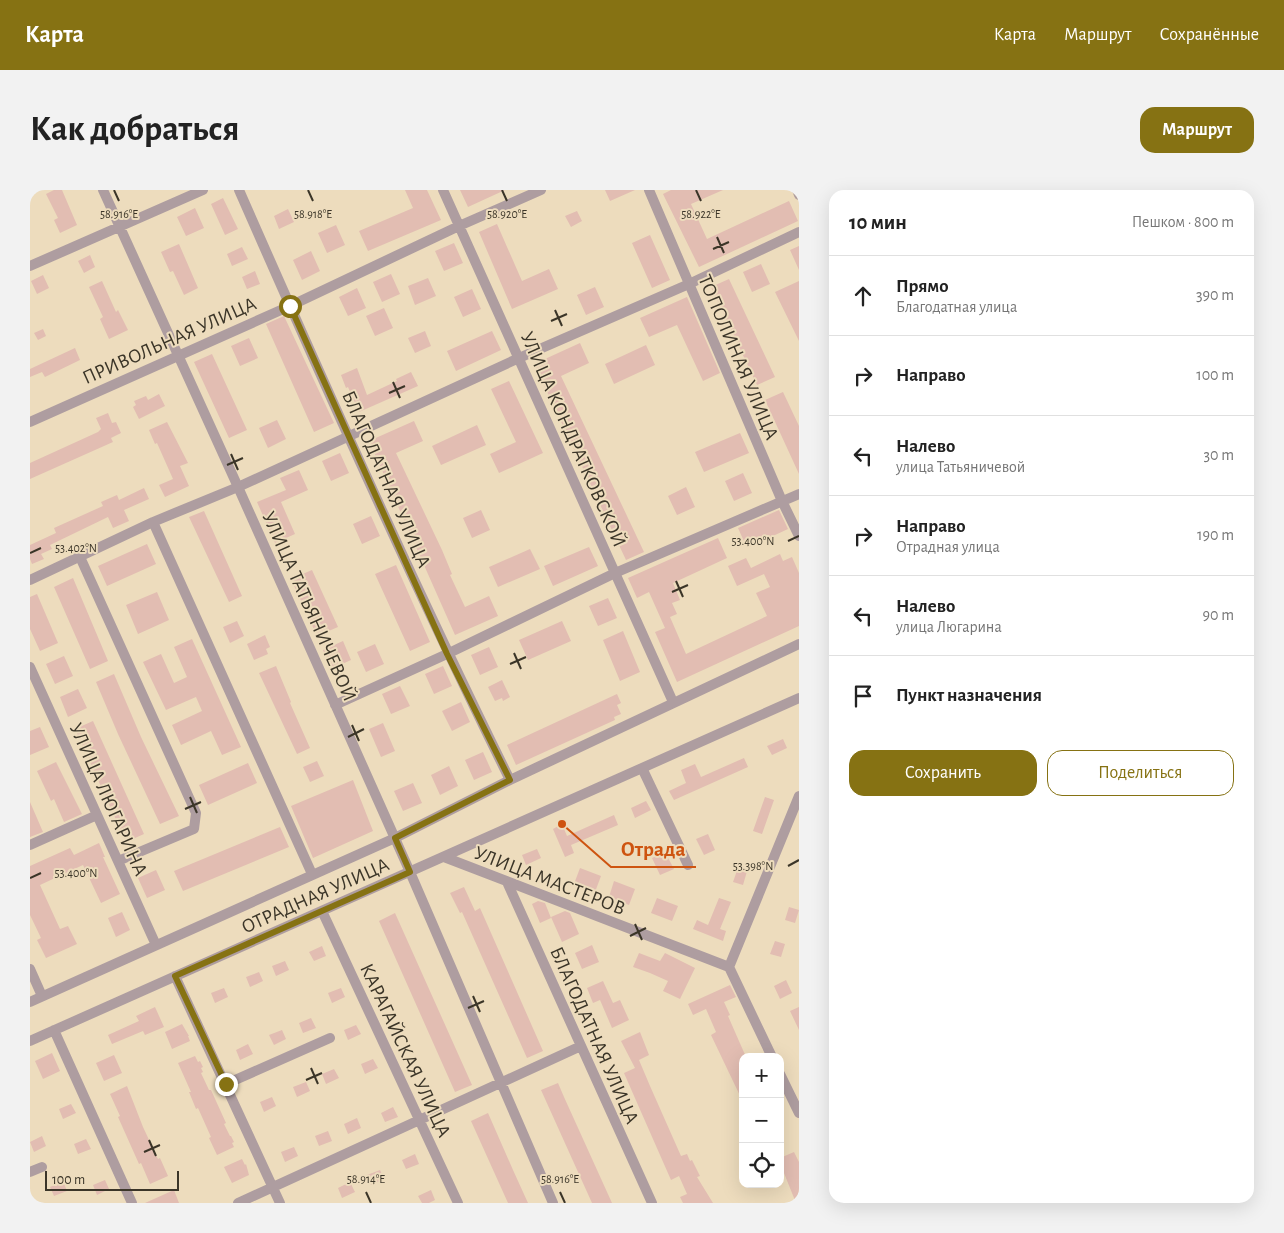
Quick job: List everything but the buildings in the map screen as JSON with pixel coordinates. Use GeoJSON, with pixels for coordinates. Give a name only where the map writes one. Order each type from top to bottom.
{"type":"FeatureCollection","features":[{"type":"Feature","properties":{"kind":"street","name":"УЛИЦА ТАТЬЯНИЧЕВОЙ"},"geometry":{"type":"LineString","coordinates":[[103,190],[395,838],[552,1203]]}},
{"type":"Feature","properties":{"kind":"street"},"geometry":{"type":"LineString","coordinates":[[30,266],[203,190]]}},
{"type":"Feature","properties":{"kind":"street","name":"БЛАГОДАТНАЯ УЛИЦА"},"geometry":{"type":"LineString","coordinates":[[239,190],[447,654],[510,780]]}},
{"type":"Feature","properties":{"kind":"street","name":"УЛИЦА КОНДРАТКОВСКОЙ"},"geometry":{"type":"LineString","coordinates":[[443,190],[673,702]]}},
{"type":"Feature","properties":{"kind":"street","name":"ПРИВОЛЬНАЯ УЛИЦА"},"geometry":{"type":"LineString","coordinates":[[30,422],[290,306],[459,226],[541,190]]}},
{"type":"Feature","properties":{"kind":"street","name":"ТОПОЛИНАЯ УЛИЦА"},"geometry":{"type":"LineString","coordinates":[[649,190],[782,501],[799,536]]}},
{"type":"Feature","properties":{"kind":"street"},"geometry":{"type":"LineString","coordinates":[[797,190],[799,195]]}},
{"type":"Feature","properties":{"kind":"street"},"geometry":{"type":"LineString","coordinates":[[30,580],[153,522],[238,486],[519,358],[689,284],[799,232]]}},
{"type":"Feature","properties":{"kind":"street"},"geometry":{"type":"LineString","coordinates":[[335,705],[447,654],[615,573],[799,494]]}},
{"type":"Feature","properties":{"kind":"street"},"geometry":{"type":"LineString","coordinates":[[153,522],[312,874]]}},
{"type":"Feature","properties":{"kind":"street"},"geometry":{"type":"LineString","coordinates":[[80,557],[196,813],[194,829],[118,861]]}},
{"type":"Feature","properties":{"kind":"street"},"geometry":{"type":"LineString","coordinates":[[30,1002],[395,838],[510,780],[799,644]]}},
{"type":"Feature","properties":{"kind":"street","name":"УЛИЦА ЛЮГАРИНА"},"geometry":{"type":"LineString","coordinates":[[30,667],[156,945]]}},
{"type":"Feature","properties":{"kind":"street","name":"ОТРАДНАЯ УЛИЦА"},"geometry":{"type":"LineString","coordinates":[[30,1041],[799,698]]}},
{"type":"Feature","properties":{"kind":"street"},"geometry":{"type":"LineString","coordinates":[[642,768],[688,864]]}},
{"type":"Feature","properties":{"kind":"street"},"geometry":{"type":"LineString","coordinates":[[770,1053],[729,967],[799,796]]}},
{"type":"Feature","properties":{"kind":"street"},"geometry":{"type":"LineString","coordinates":[[30,845],[97,816]]}},
{"type":"Feature","properties":{"kind":"street","name":"УЛИЦА МАСТЕРОВ"},"geometry":{"type":"LineString","coordinates":[[444,857],[729,967]]}},
{"type":"Feature","properties":{"kind":"street","name":"БЛАГОДАТНАЯ УЛИЦА"},"geometry":{"type":"LineString","coordinates":[[507,882],[652,1203]]}},
{"type":"Feature","properties":{"kind":"street","name":"КАРАГАЙСКАЯ УЛИЦА"},"geometry":{"type":"LineString","coordinates":[[322,911],[458,1203]]}},
{"type":"Feature","properties":{"kind":"street"},"geometry":{"type":"LineString","coordinates":[[30,969],[42,996]]}},
{"type":"Feature","properties":{"kind":"street"},"geometry":{"type":"LineString","coordinates":[[175,976],[280,1203]]}},
{"type":"Feature","properties":{"kind":"street"},"geometry":{"type":"LineString","coordinates":[[54,1030],[132,1203]]}},
{"type":"Feature","properties":{"kind":"street"},"geometry":{"type":"LineString","coordinates":[[226,1084],[330,1038]]}},
{"type":"Feature","properties":{"kind":"street"},"geometry":{"type":"LineString","coordinates":[[238,1203],[581,1046]]}},
{"type":"Feature","properties":{"kind":"street"},"geometry":{"type":"LineString","coordinates":[[784,1082],[799,1114]]}},
{"type":"Feature","properties":{"kind":"street"},"geometry":{"type":"LineString","coordinates":[[30,1172],[42,1167]]}},
{"type":"Feature","properties":{"kind":"place","name":"Отрада"},"geometry":{"type":"Point","coordinates":[562,824]}},
{"type":"Feature","properties":{"kind":"route"},"geometry":{"type":"LineString","coordinates":[[226,1084],[175,976],[410,872],[395,838],[510,780],[447,654],[290,306]]}}]}
